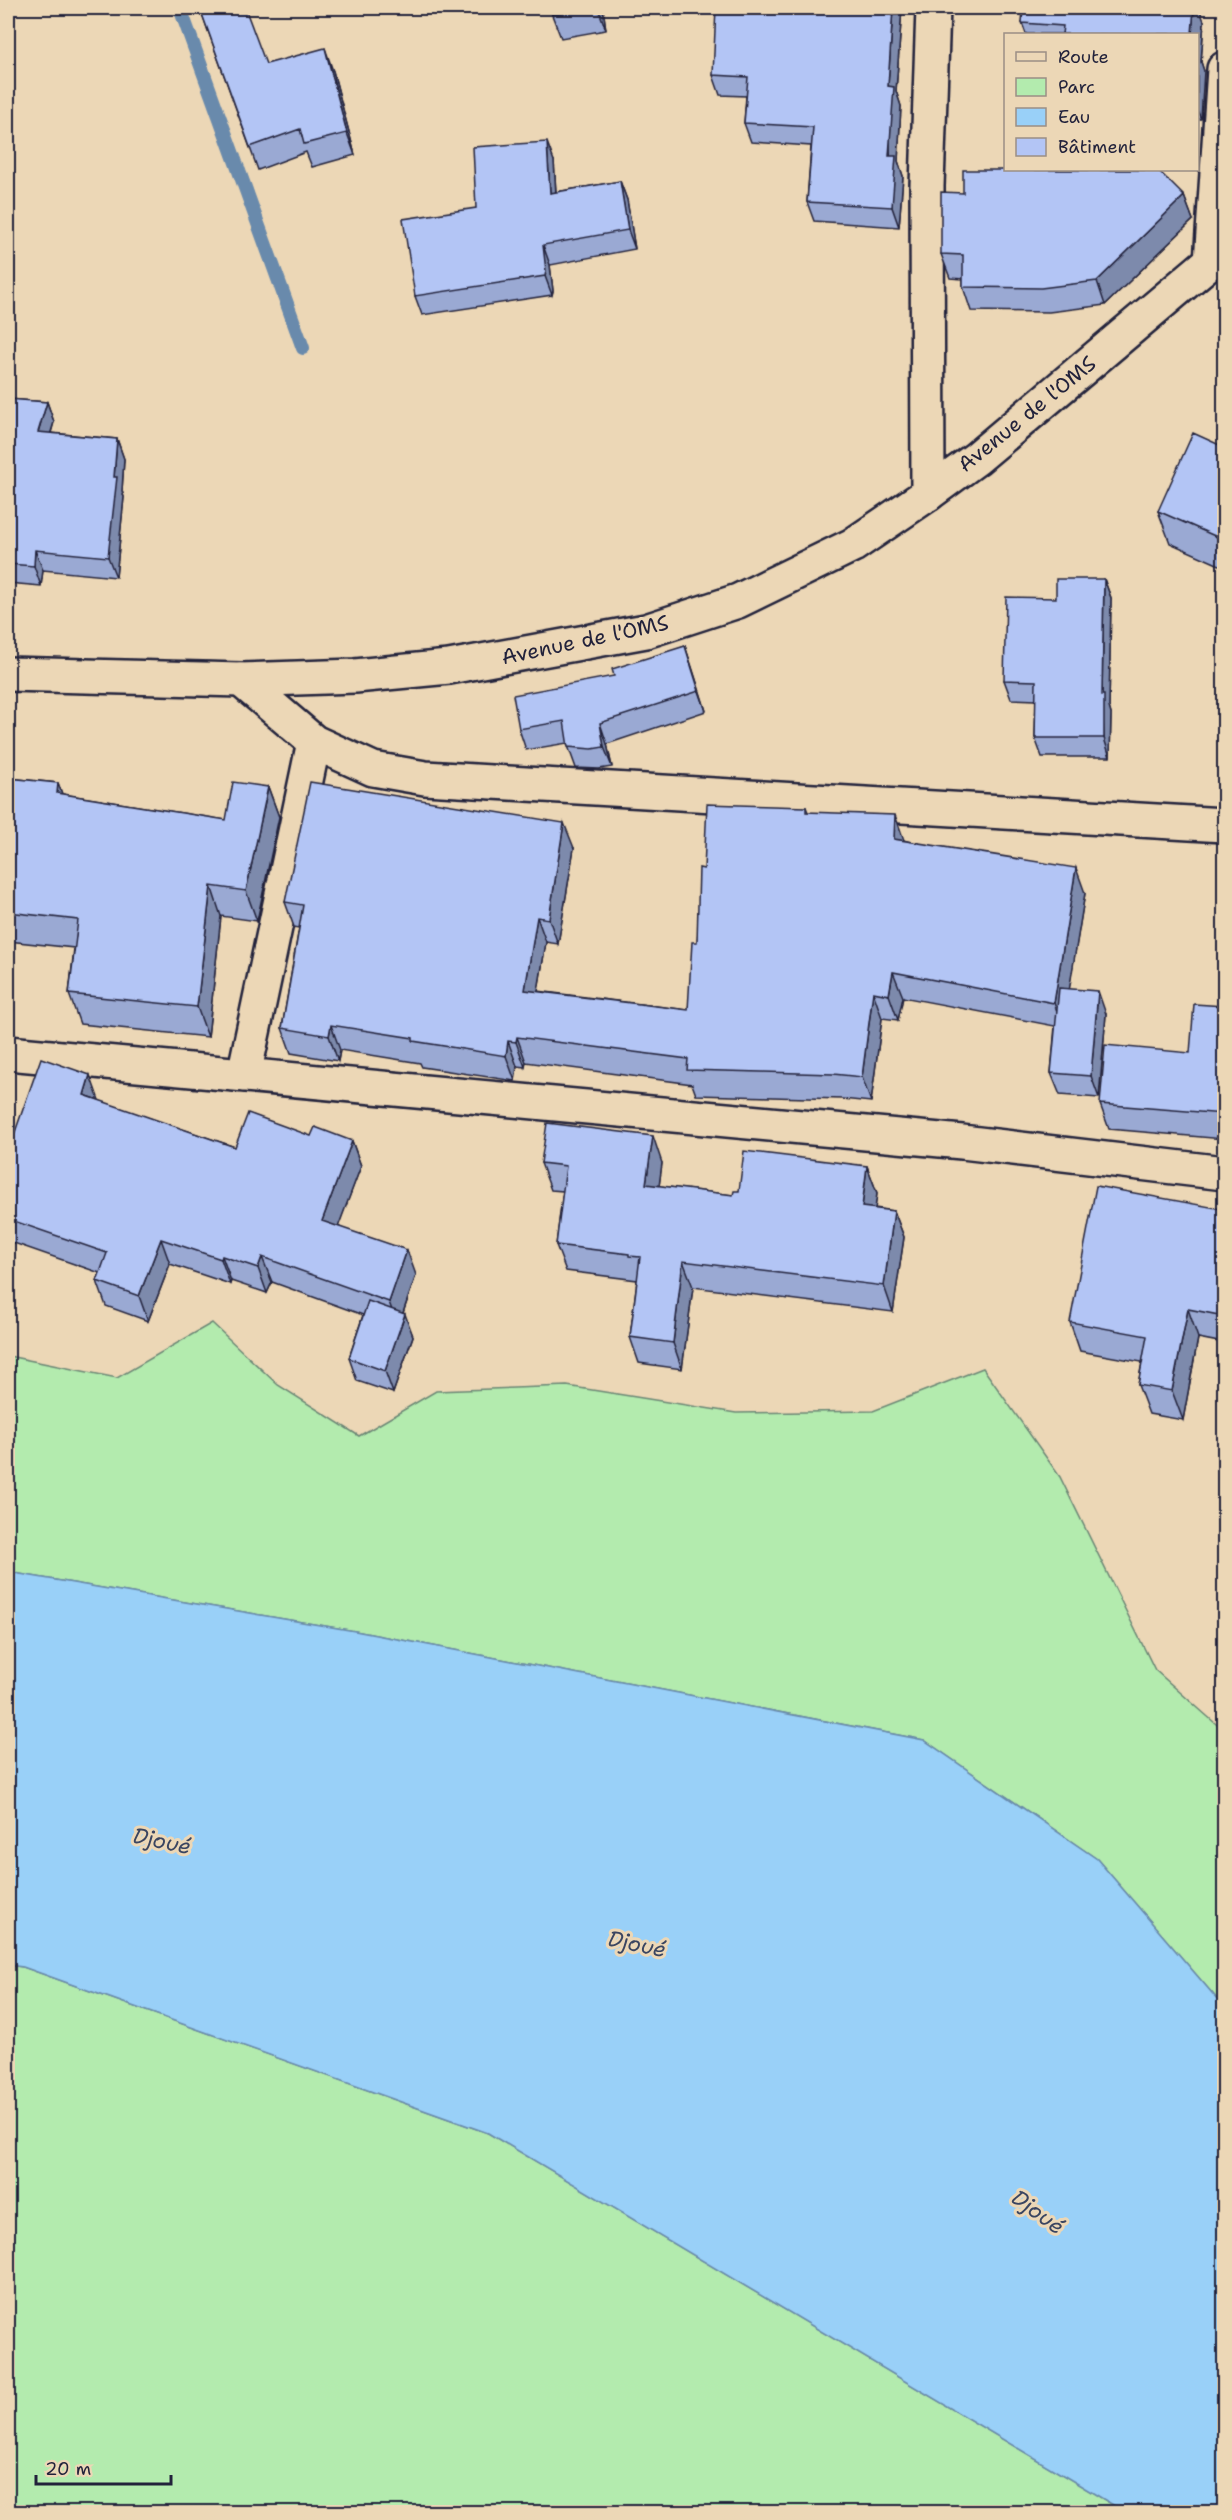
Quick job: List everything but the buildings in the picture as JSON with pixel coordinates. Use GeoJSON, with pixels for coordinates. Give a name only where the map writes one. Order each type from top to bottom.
{"type":"FeatureCollection","features":[{"type":"Feature","properties":{"kind":"street"},"geometry":{"type":"LineString","coordinates":[[928,494],[927,186],[933,8]]}},
{"type":"Feature","properties":{"kind":"street"},"geometry":{"type":"LineString","coordinates":[[1218,256],[1224,69]]}},
{"type":"Feature","properties":{"kind":"street","name":"Avenue de l'OMS"},"geometry":{"type":"LineString","coordinates":[[8,674],[241,680],[355,676],[449,667],[646,631],[738,601],[843,550],[928,494],[977,458],[1218,256]]}},
{"type":"Feature","properties":{"kind":"street"},"geometry":{"type":"LineString","coordinates":[[241,680],[314,742],[373,769],[424,778],[1224,825]]}},
{"type":"Feature","properties":{"kind":"street"},"geometry":{"type":"LineString","coordinates":[[244,1075],[314,742]]}},
{"type":"Feature","properties":{"kind":"street"},"geometry":{"type":"LineString","coordinates":[[8,1053],[962,1142],[1224,1173]]}},
{"type":"Feature","properties":{"kind":"green space"},"geometry":{"type":"Polygon","coordinates":[[[212,1323],[278,1385],[359,1436],[436,1391],[567,1386],[736,1413],[873,1411],[983,1368],[1060,1477],[1155,1670],[1224,1731],[1224,2007],[1097,1859],[924,1740],[355,1631],[8,1572],[8,1356],[117,1378],[212,1323]]]}},
{"type":"Feature","properties":{"kind":"green space"},"geometry":{"type":"Polygon","coordinates":[[[8,1965],[23,1967],[488,2133],[1125,2512],[8,2512],[8,1965]]]}},
{"type":"Feature","properties":{"kind":"water","name":"Djoué"},"geometry":{"type":"Polygon","coordinates":[[[8,1572],[355,1631],[924,1740],[1097,1859],[1224,2007],[1224,2512],[1125,2512],[488,2133],[23,1967],[8,1965],[8,1572]]]}},
{"type":"Feature","properties":{"kind":"waterway"},"geometry":{"type":"LineString","coordinates":[[180,8],[303,348]]}}]}
